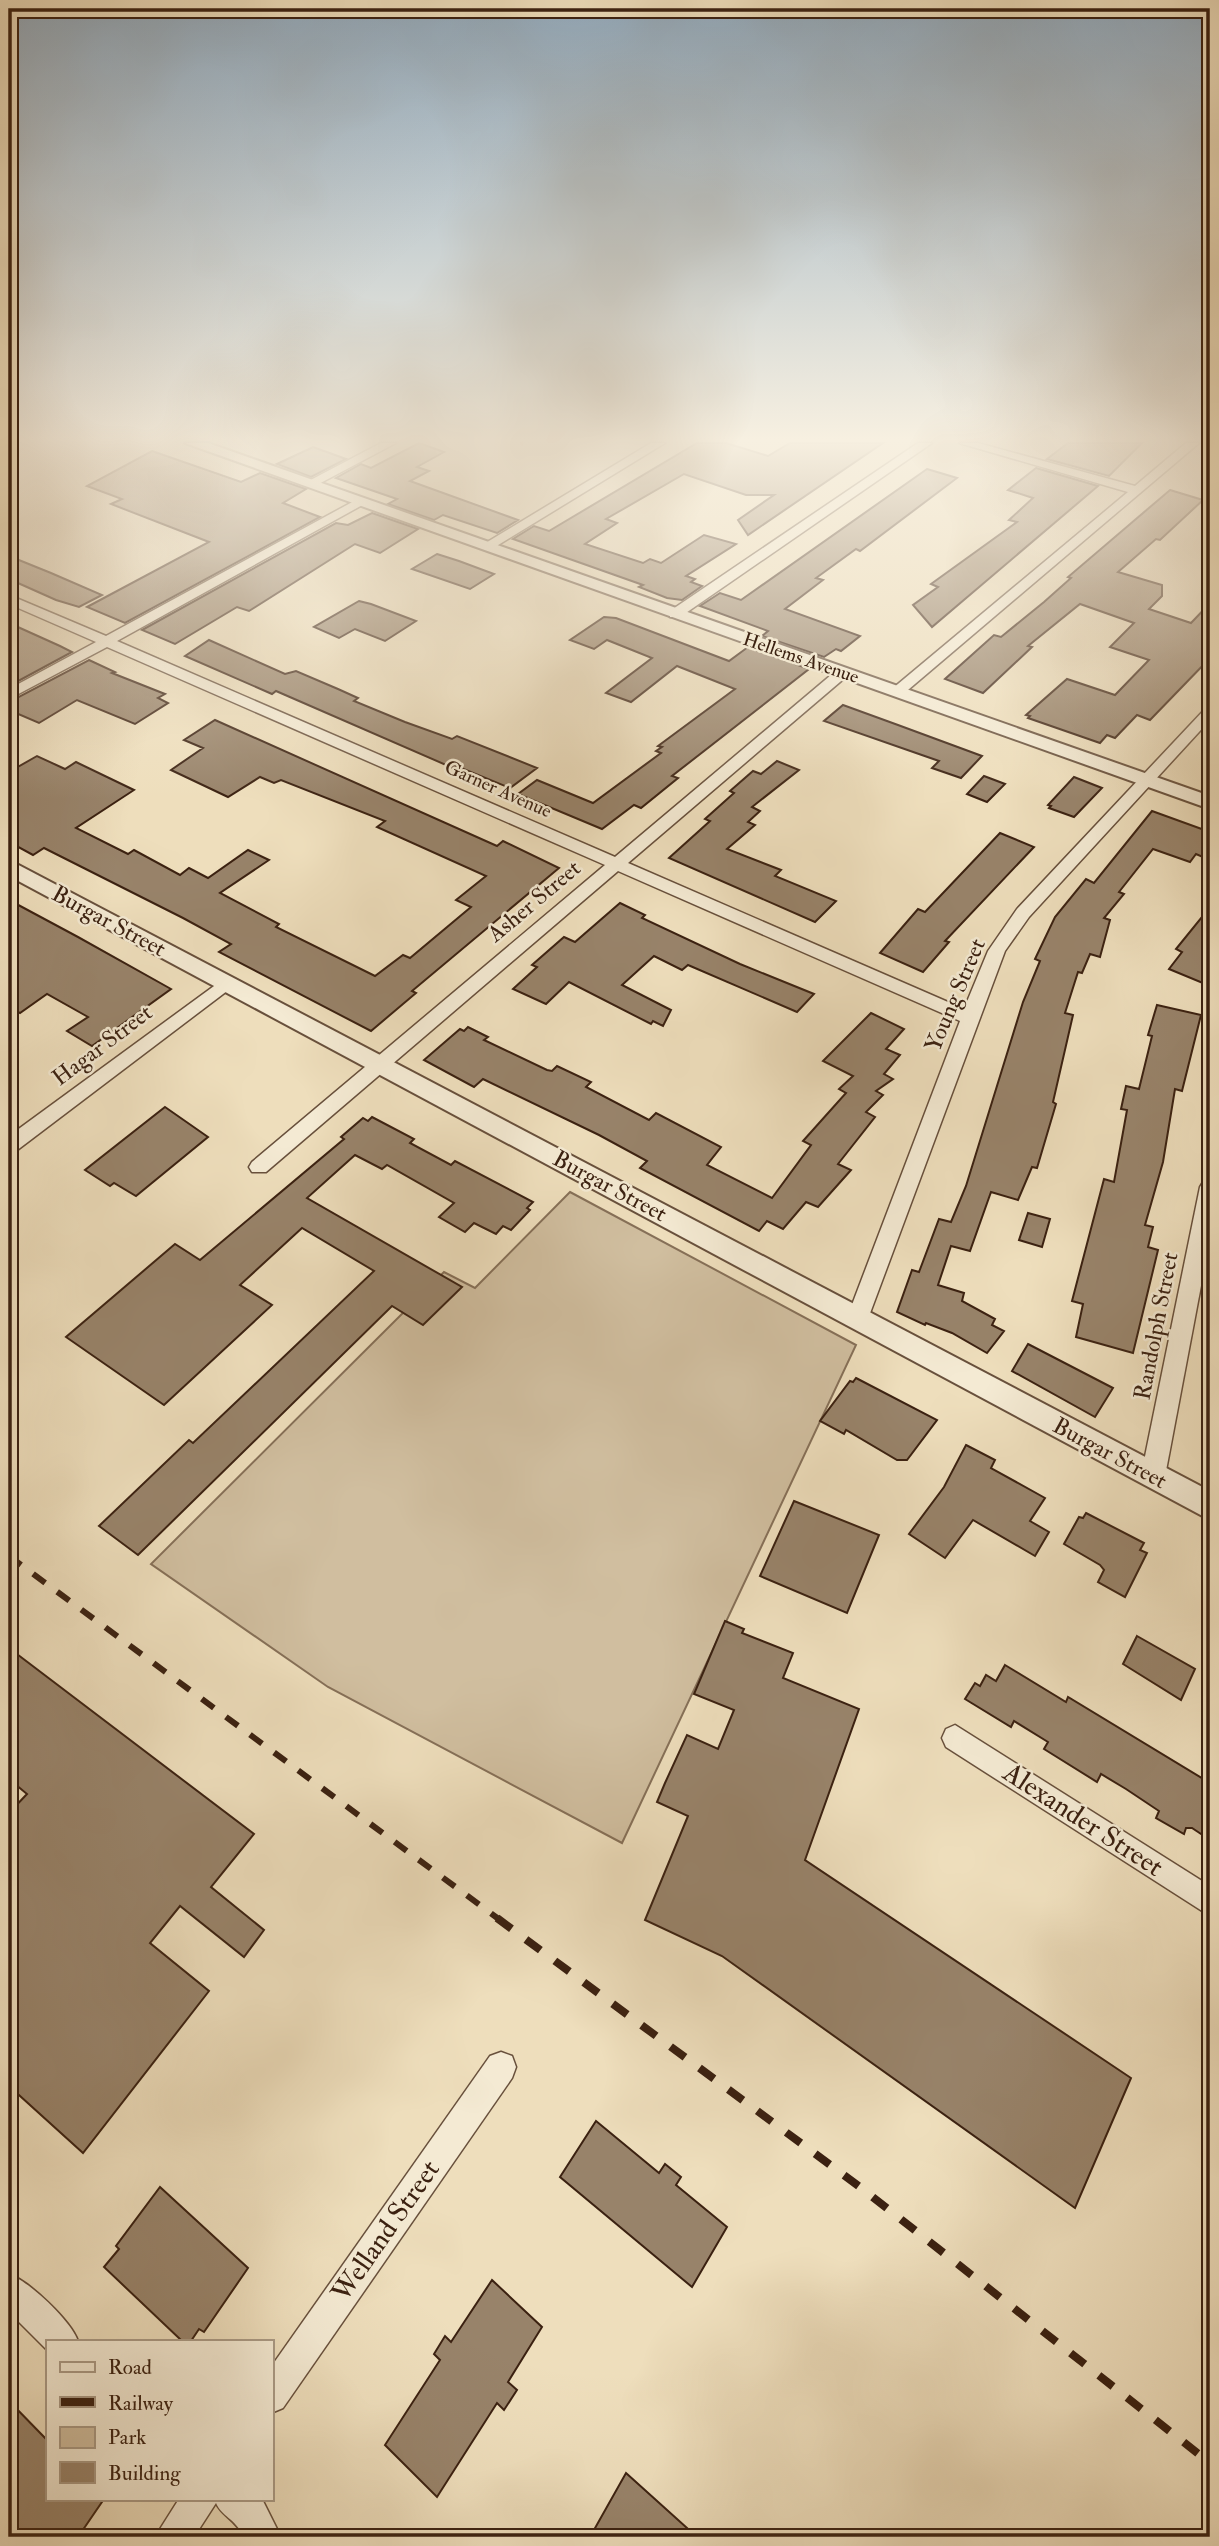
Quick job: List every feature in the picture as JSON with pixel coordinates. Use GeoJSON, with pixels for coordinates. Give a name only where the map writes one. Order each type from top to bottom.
{"type":"FeatureCollection","features":[{"type":"Feature","properties":{"kind":"street"},"geometry":{"type":"LineString","coordinates":[[9,695],[251,562]]}},
{"type":"Feature","properties":{"kind":"street","name":"Hellems Avenue"},"geometry":{"type":"LineString","coordinates":[[527,562],[1210,803]]}},
{"type":"Feature","properties":{"kind":"street"},"geometry":{"type":"LineString","coordinates":[[675,614],[752,562]]}},
{"type":"Feature","properties":{"kind":"street"},"geometry":{"type":"LineString","coordinates":[[897,692],[1051,562]]}},
{"type":"Feature","properties":{"kind":"street","name":"Garner Avenue"},"geometry":{"type":"LineString","coordinates":[[9,599],[969,1018]]}},
{"type":"Feature","properties":{"kind":"street","name":"Asher Street"},"geometry":{"type":"LineString","coordinates":[[259,1167],[842,673]]}},
{"type":"Feature","properties":{"kind":"street","name":"Young Street"},"geometry":{"type":"LineString","coordinates":[[858,1318],[969,1018],[998,951],[1023,913],[1210,712]]}},
{"type":"Feature","properties":{"kind":"street","name":"Burgar Street"},"geometry":{"type":"LineString","coordinates":[[9,867],[1210,1506]]}},
{"type":"Feature","properties":{"kind":"street","name":"Hagar Street"},"geometry":{"type":"LineString","coordinates":[[9,1146],[225,984]]}},
{"type":"Feature","properties":{"kind":"street","name":"Randolph Street"},"geometry":{"type":"LineString","coordinates":[[1153,1476],[1210,1187]]}},
{"type":"Feature","properties":{"kind":"street","name":"Alexander Street"},"geometry":{"type":"LineString","coordinates":[[955,1738],[1210,1902]]}},
{"type":"Feature","properties":{"kind":"street","name":"Welland Street"},"geometry":{"type":"LineString","coordinates":[[273,2393],[501,2067]]}},
{"type":"Feature","properties":{"kind":"street"},"geometry":{"type":"LineString","coordinates":[[9,2290],[61,2340]]}},
{"type":"Feature","properties":{"kind":"street"},"geometry":{"type":"LineString","coordinates":[[173,2537],[199,2500]]}},
{"type":"Feature","properties":{"kind":"street"},"geometry":{"type":"LineString","coordinates":[[234,2500],[249,2509],[263,2537]]}},
{"type":"Feature","properties":{"kind":"green space"},"geometry":{"type":"Polygon","coordinates":[[[570,1192],[856,1345],[622,1843],[328,1687],[151,1564],[444,1272],[475,1288],[570,1192]]]}},
{"type":"Feature","properties":{"kind":"building"},"geometry":{"type":"Polygon","coordinates":[[[9,562],[23,562],[102,595],[79,607],[9,579],[9,562]]]}},
{"type":"Feature","properties":{"kind":"building"},"geometry":{"type":"Polygon","coordinates":[[[172,562],[238,562],[125,623],[87,607],[172,562]]]}},
{"type":"Feature","properties":{"kind":"building"},"geometry":{"type":"Polygon","coordinates":[[[266,562],[327,562],[249,611],[237,607],[175,644],[142,630],[266,562]]]}},
{"type":"Feature","properties":{"kind":"building"},"geometry":{"type":"Polygon","coordinates":[[[424,562],[461,562],[494,574],[470,589],[412,569],[424,562]]]}},
{"type":"Feature","properties":{"kind":"building"},"geometry":{"type":"Polygon","coordinates":[[[577,562],[708,562],[686,576],[695,579],[691,582],[702,586],[682,600],[667,598],[639,587],[643,585],[577,562]]]}},
{"type":"Feature","properties":{"kind":"building"},"geometry":{"type":"Polygon","coordinates":[[[795,562],[838,562],[816,578],[823,580],[785,609],[860,636],[841,651],[836,649],[824,657],[762,636],[768,631],[700,606],[720,593],[741,600],[795,562]]]}},
{"type":"Feature","properties":{"kind":"building"},"geometry":{"type":"Polygon","coordinates":[[[962,562],[1009,562],[932,627],[913,605],[938,587],[931,584],[962,562]]]}},
{"type":"Feature","properties":{"kind":"building"},"geometry":{"type":"Polygon","coordinates":[[[1086,562],[1130,562],[1118,572],[1162,585],[1162,596],[1149,609],[1191,623],[1210,603],[1210,658],[1150,720],[1137,715],[1115,738],[1107,735],[1100,743],[1026,715],[1067,679],[1115,695],[1149,660],[1110,647],[1134,623],[1080,604],[1028,646],[1032,647],[983,693],[945,679],[994,635],[1001,637],[1044,602],[1071,578],[1068,577],[1086,562]]]}},
{"type":"Feature","properties":{"kind":"building"},"geometry":{"type":"Polygon","coordinates":[[[359,601],[416,621],[385,641],[355,629],[339,638],[314,627],[359,601]]]}},
{"type":"Feature","properties":{"kind":"building"},"geometry":{"type":"Polygon","coordinates":[[[604,617],[616,618],[729,661],[748,647],[809,669],[672,776],[678,778],[641,808],[634,805],[602,829],[518,794],[537,780],[593,803],[661,753],[656,751],[662,747],[658,746],[735,689],[677,666],[631,702],[606,693],[652,658],[607,640],[594,649],[570,640],[604,617]]]}},
{"type":"Feature","properties":{"kind":"building"},"geometry":{"type":"Polygon","coordinates":[[[9,623],[60,646],[72,652],[9,686],[9,623]]]}},
{"type":"Feature","properties":{"kind":"building"},"geometry":{"type":"Polygon","coordinates":[[[209,640],[285,674],[296,671],[358,698],[354,701],[405,722],[452,739],[457,736],[537,768],[510,788],[456,766],[453,768],[276,691],[272,694],[185,656],[209,640]]]}},
{"type":"Feature","properties":{"kind":"building"},"geometry":{"type":"Polygon","coordinates":[[[89,660],[115,672],[112,673],[165,694],[158,698],[168,703],[135,724],[77,700],[39,723],[9,710],[9,702],[89,660]]]}},
{"type":"Feature","properties":{"kind":"building"},"geometry":{"type":"Polygon","coordinates":[[[843,705],[982,756],[961,778],[932,768],[939,761],[824,721],[843,705]]]}},
{"type":"Feature","properties":{"kind":"building"},"geometry":{"type":"Polygon","coordinates":[[[215,720],[497,846],[503,841],[559,868],[412,991],[416,993],[371,1031],[219,952],[231,944],[183,918],[44,848],[33,855],[9,842],[9,772],[37,756],[65,769],[76,762],[134,790],[76,828],[128,854],[134,850],[180,875],[189,868],[208,878],[248,850],[269,860],[220,893],[279,924],[276,927],[375,976],[403,955],[410,958],[471,907],[456,900],[486,876],[377,827],[385,821],[281,780],[274,783],[260,777],[228,797],[171,770],[203,748],[184,740],[215,720]]]}},
{"type":"Feature","properties":{"kind":"building"},"geometry":{"type":"Polygon","coordinates":[[[777,761],[799,770],[752,807],[760,811],[748,822],[755,825],[727,849],[781,870],[775,876],[836,901],[815,922],[669,858],[710,821],[705,819],[734,793],[730,791],[753,771],[761,774],[777,761]]]}},
{"type":"Feature","properties":{"kind":"building"},"geometry":{"type":"Polygon","coordinates":[[[984,776],[1005,784],[987,802],[967,794],[984,776]]]}},
{"type":"Feature","properties":{"kind":"building"},"geometry":{"type":"Polygon","coordinates":[[[1074,777],[1102,788],[1074,817],[1049,808],[1051,806],[1048,805],[1074,777]]]}},
{"type":"Feature","properties":{"kind":"building"},"geometry":{"type":"Polygon","coordinates":[[[1152,811],[1210,832],[1210,860],[1196,854],[1190,862],[1153,849],[1119,892],[1124,894],[1104,918],[1110,920],[1100,957],[1090,954],[1082,973],[1078,972],[1065,1013],[1073,1015],[1053,1102],[1056,1104],[1037,1168],[1032,1167],[1018,1200],[991,1192],[970,1251],[951,1246],[938,1285],[964,1293],[962,1301],[995,1319],[992,1325],[1004,1331],[987,1353],[952,1333],[926,1323],[925,1325],[897,1312],[912,1270],[919,1272],[939,1219],[951,1222],[966,1186],[1023,1002],[1040,961],[1035,959],[1055,917],[1086,879],[1094,883],[1152,811]]]}},
{"type":"Feature","properties":{"kind":"building"},"geometry":{"type":"Polygon","coordinates":[[[1000,833],[1034,847],[945,941],[949,942],[923,972],[880,953],[918,909],[925,912],[1000,833]]]}},
{"type":"Feature","properties":{"kind":"building"},"geometry":{"type":"Polygon","coordinates":[[[9,900],[171,989],[92,1046],[67,1031],[88,1017],[47,994],[20,1013],[9,1006],[9,900]]]}},
{"type":"Feature","properties":{"kind":"building"},"geometry":{"type":"Polygon","coordinates":[[[620,903],[645,915],[642,918],[740,964],[814,994],[797,1012],[688,965],[682,970],[654,956],[622,985],[671,1010],[663,1026],[653,1021],[651,1024],[569,982],[546,1004],[513,989],[537,967],[532,965],[564,937],[575,942],[620,903]]]}},
{"type":"Feature","properties":{"kind":"building"},"geometry":{"type":"Polygon","coordinates":[[[1210,907],[1210,986],[1169,969],[1182,952],[1176,949],[1210,907]]]}},
{"type":"Feature","properties":{"kind":"building"},"geometry":{"type":"Polygon","coordinates":[[[1157,1005],[1201,1015],[1182,1091],[1175,1089],[1163,1162],[1145,1225],[1153,1227],[1148,1247],[1158,1250],[1133,1353],[1076,1337],[1083,1304],[1072,1301],[1104,1179],[1114,1182],[1127,1110],[1121,1109],[1126,1086],[1139,1089],[1152,1036],[1148,1035],[1157,1005]]]}},
{"type":"Feature","properties":{"kind":"building"},"geometry":{"type":"Polygon","coordinates":[[[871,1013],[904,1029],[886,1049],[900,1055],[884,1074],[893,1079],[876,1091],[883,1095],[866,1112],[875,1117],[838,1164],[851,1170],[818,1207],[806,1202],[783,1229],[767,1221],[759,1231],[640,1168],[647,1161],[599,1135],[483,1079],[474,1087],[424,1060],[460,1029],[464,1031],[468,1027],[488,1037],[484,1040],[547,1070],[552,1071],[557,1066],[591,1082],[586,1087],[649,1120],[656,1113],[721,1147],[707,1165],[772,1198],[811,1145],[803,1141],[846,1093],[839,1089],[853,1076],[823,1061],[871,1013]]]}},
{"type":"Feature","properties":{"kind":"building"},"geometry":{"type":"Polygon","coordinates":[[[165,1107],[208,1137],[136,1196],[114,1183],[110,1186],[85,1170],[165,1107]]]}},
{"type":"Feature","properties":{"kind":"building"},"geometry":{"type":"Polygon","coordinates":[[[372,1117],[414,1139],[410,1143],[451,1165],[455,1161],[533,1202],[527,1208],[530,1210],[511,1230],[503,1226],[496,1234],[474,1223],[465,1232],[439,1217],[454,1203],[387,1165],[382,1169],[355,1155],[307,1198],[462,1287],[423,1325],[392,1306],[138,1555],[99,1526],[189,1440],[193,1443],[374,1271],[302,1228],[240,1285],[272,1305],[164,1405],[66,1337],[175,1244],[200,1260],[344,1139],[341,1137],[363,1118],[368,1121],[372,1117]]]}},
{"type":"Feature","properties":{"kind":"building"},"geometry":{"type":"Polygon","coordinates":[[[1028,1213],[1050,1219],[1042,1247],[1019,1240],[1028,1213]]]}},
{"type":"Feature","properties":{"kind":"building"},"geometry":{"type":"Polygon","coordinates":[[[1028,1344],[1113,1388],[1095,1417],[1012,1371],[1028,1344]]]}},
{"type":"Feature","properties":{"kind":"building"},"geometry":{"type":"Polygon","coordinates":[[[856,1378],[937,1420],[907,1460],[897,1460],[846,1430],[844,1434],[820,1421],[850,1381],[853,1382],[856,1378]]]}},
{"type":"Feature","properties":{"kind":"building"},"geometry":{"type":"Polygon","coordinates":[[[966,1445],[995,1460],[991,1468],[1045,1498],[1030,1521],[1049,1532],[1035,1556],[973,1520],[945,1558],[909,1534],[944,1487],[966,1445]]]}},
{"type":"Feature","properties":{"kind":"building"},"geometry":{"type":"Polygon","coordinates":[[[794,1501],[879,1535],[847,1613],[760,1576],[794,1501]]]}},
{"type":"Feature","properties":{"kind":"building"},"geometry":{"type":"Polygon","coordinates":[[[1086,1513],[1144,1543],[1140,1550],[1147,1553],[1125,1597],[1098,1582],[1104,1570],[1100,1565],[1064,1544],[1079,1517],[1083,1518],[1086,1513]]]}},
{"type":"Feature","properties":{"kind":"building"},"geometry":{"type":"Polygon","coordinates":[[[725,1621],[744,1629],[742,1633],[793,1653],[783,1678],[859,1709],[805,1860],[1131,2078],[1075,2208],[722,1956],[645,1920],[688,1816],[657,1802],[665,1783],[687,1735],[718,1749],[734,1710],[694,1694],[725,1621]]]}},
{"type":"Feature","properties":{"kind":"building"},"geometry":{"type":"Polygon","coordinates":[[[1137,1636],[1195,1669],[1181,1700],[1123,1664],[1137,1636]]]}},
{"type":"Feature","properties":{"kind":"building"},"geometry":{"type":"Polygon","coordinates":[[[9,1648],[254,1834],[211,1887],[264,1930],[244,1957],[180,1906],[150,1943],[209,1991],[83,2153],[9,2086],[9,1813],[27,1794],[9,1779],[9,1648]]]}},
{"type":"Feature","properties":{"kind":"building"},"geometry":{"type":"Polygon","coordinates":[[[1005,1665],[1066,1702],[1068,1697],[1210,1783],[1210,1840],[1192,1828],[1186,1828],[1184,1834],[1156,1818],[1159,1811],[1126,1789],[1101,1774],[1097,1782],[1044,1749],[1048,1742],[1014,1721],[1011,1727],[965,1699],[975,1683],[980,1686],[986,1675],[996,1681],[1005,1665]]]}},
{"type":"Feature","properties":{"kind":"building"},"geometry":{"type":"Polygon","coordinates":[[[596,2121],[659,2173],[665,2164],[681,2177],[676,2185],[727,2227],[692,2287],[560,2177],[596,2121]]]}},
{"type":"Feature","properties":{"kind":"building"},"geometry":{"type":"Polygon","coordinates":[[[160,2187],[248,2268],[204,2332],[199,2329],[192,2340],[181,2340],[104,2267],[119,2249],[116,2246],[160,2187]]]}},
{"type":"Feature","properties":{"kind":"building"},"geometry":{"type":"Polygon","coordinates":[[[492,2280],[542,2327],[508,2382],[517,2390],[504,2410],[497,2403],[437,2497],[385,2445],[440,2360],[434,2354],[445,2336],[451,2342],[492,2280]]]}},
{"type":"Feature","properties":{"kind":"building"},"geometry":{"type":"Polygon","coordinates":[[[9,2401],[46,2439],[46,2500],[103,2500],[78,2537],[9,2537],[9,2401]]]}},
{"type":"Feature","properties":{"kind":"building"},"geometry":{"type":"Polygon","coordinates":[[[626,2473],[697,2537],[590,2537],[626,2473]]]}},
{"type":"Feature","properties":{"kind":"railway"},"geometry":{"type":"LineString","coordinates":[[9,1556],[500,1920]]}},
{"type":"Feature","properties":{"kind":"railway"},"geometry":{"type":"LineString","coordinates":[[497,1918],[860,2187],[1210,2463]]}}]}
